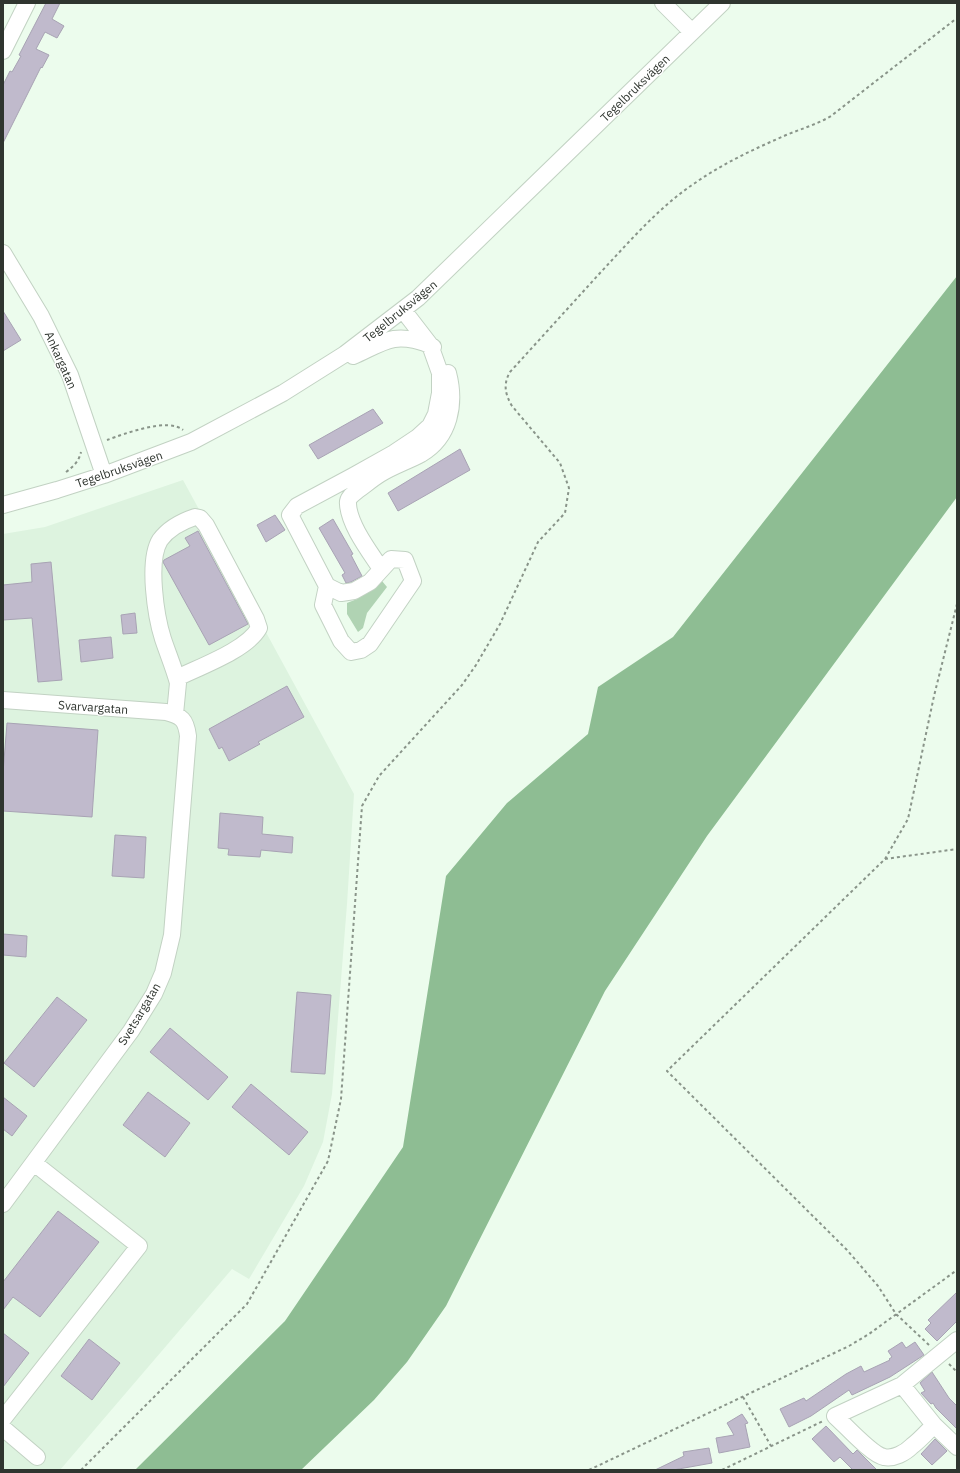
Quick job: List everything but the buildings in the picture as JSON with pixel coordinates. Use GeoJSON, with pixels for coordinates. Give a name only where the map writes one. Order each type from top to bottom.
{"type":"FeatureCollection","features":[{"type":"Feature","properties":{"kind":"street"},"geometry":{"type":"LineString","coordinates":[[3,51],[27,3]]}},
{"type":"Feature","properties":{"kind":"street"},"geometry":{"type":"LineString","coordinates":[[663,3],[692,32]]}},
{"type":"Feature","properties":{"kind":"street","name":"Tegelbruksvägen"},"geometry":{"type":"LineString","coordinates":[[3,505],[104,475],[191,442],[283,393],[324,368],[403,310],[445,272],[722,3]]}},
{"type":"Feature","properties":{"kind":"street","name":"Ankargatan"},"geometry":{"type":"LineString","coordinates":[[3,253],[41,316],[70,375],[104,475]]}},
{"type":"Feature","properties":{"kind":"street"},"geometry":{"type":"LineString","coordinates":[[328,586],[323,605],[341,642],[350,652],[361,650],[370,644],[413,581],[405,560],[391,559],[370,582],[354,591],[341,593],[328,586],[290,515],[297,506],[394,453],[418,437],[430,426],[436,414],[440,393],[440,373],[430,345],[403,310]]}},
{"type":"Feature","properties":{"kind":"street"},"geometry":{"type":"LineString","coordinates":[[324,368],[394,339],[409,339],[430,345],[439,351],[446,366],[451,388],[451,402],[448,422],[442,436],[422,453],[380,474],[350,496],[347,504],[353,523],[363,543],[381,569]]}},
{"type":"Feature","properties":{"kind":"street"},"geometry":{"type":"LineString","coordinates":[[177,678],[242,646],[255,636],[259,628],[256,619],[206,525],[200,518],[195,517],[167,532],[159,542],[155,556],[154,589],[156,607],[163,640],[177,678],[178,716]]}},
{"type":"Feature","properties":{"kind":"street","name":"Svarvargatan"},"geometry":{"type":"LineString","coordinates":[[3,700],[166,712],[178,716]]}},
{"type":"Feature","properties":{"kind":"street","name":"Svetsargatan"},"geometry":{"type":"LineString","coordinates":[[3,1204],[132,1031],[154,994],[163,973],[172,935],[188,736],[186,724],[178,716]]}},
{"type":"Feature","properties":{"kind":"street"},"geometry":{"type":"LineString","coordinates":[[3,1419],[139,1246],[34,1163]]}},
{"type":"Feature","properties":{"kind":"street"},"geometry":{"type":"LineString","coordinates":[[934,1425],[911,1447],[891,1458],[878,1455],[871,1450],[835,1416],[902,1385],[957,1340]]}},
{"type":"Feature","properties":{"kind":"street"},"geometry":{"type":"LineString","coordinates":[[902,1385],[934,1425],[957,1447]]}},
{"type":"Feature","properties":{"kind":"street"},"geometry":{"type":"LineString","coordinates":[[3,1428],[37,1456]]}},
{"type":"Feature","properties":{"kind":"path"},"geometry":{"type":"LineString","coordinates":[[81,1470],[247,1304],[328,1161],[341,1099],[362,806],[379,776],[462,685],[500,624],[538,542],[565,513],[569,488],[560,463],[512,406],[505,389],[506,379],[510,372],[652,217],[674,198],[696,182],[735,160],[778,139],[819,124],[957,18]]}},
{"type":"Feature","properties":{"kind":"path"},"geometry":{"type":"LineString","coordinates":[[957,604],[934,696],[908,819],[885,859],[667,1071],[847,1250],[878,1286],[896,1314],[957,1372]]}},
{"type":"Feature","properties":{"kind":"path"},"geometry":{"type":"LineString","coordinates":[[885,859],[957,849]]}},
{"type":"Feature","properties":{"kind":"path"},"geometry":{"type":"LineString","coordinates":[[588,1470],[849,1346],[869,1334],[957,1270]]}},
{"type":"Feature","properties":{"kind":"path"},"geometry":{"type":"LineString","coordinates":[[743,1397],[771,1446]]}},
{"type":"Feature","properties":{"kind":"path"},"geometry":{"type":"LineString","coordinates":[[722,1470],[835,1416]]}},
{"type":"Feature","properties":{"kind":"shaded area"},"geometry":{"type":"Polygon","coordinates":[[[957,276],[957,497],[707,836],[605,991],[446,1306],[407,1362],[374,1400],[301,1470],[135,1470],[285,1321],[403,1147],[446,876],[507,803],[588,734],[598,687],[673,637],[957,276]]]}},
{"type":"Feature","properties":{"kind":"shaded area"},"geometry":{"type":"Polygon","coordinates":[[[183,480],[354,794],[332,1094],[323,1142],[304,1186],[249,1279],[232,1269],[60,1470],[3,1470],[3,534],[45,527],[183,480]]]}},
{"type":"Feature","properties":{"kind":"shaded area"},"geometry":{"type":"Polygon","coordinates":[[[382,581],[387,587],[367,613],[363,628],[358,632],[347,614],[347,603],[357,599],[382,581]]]}}]}
